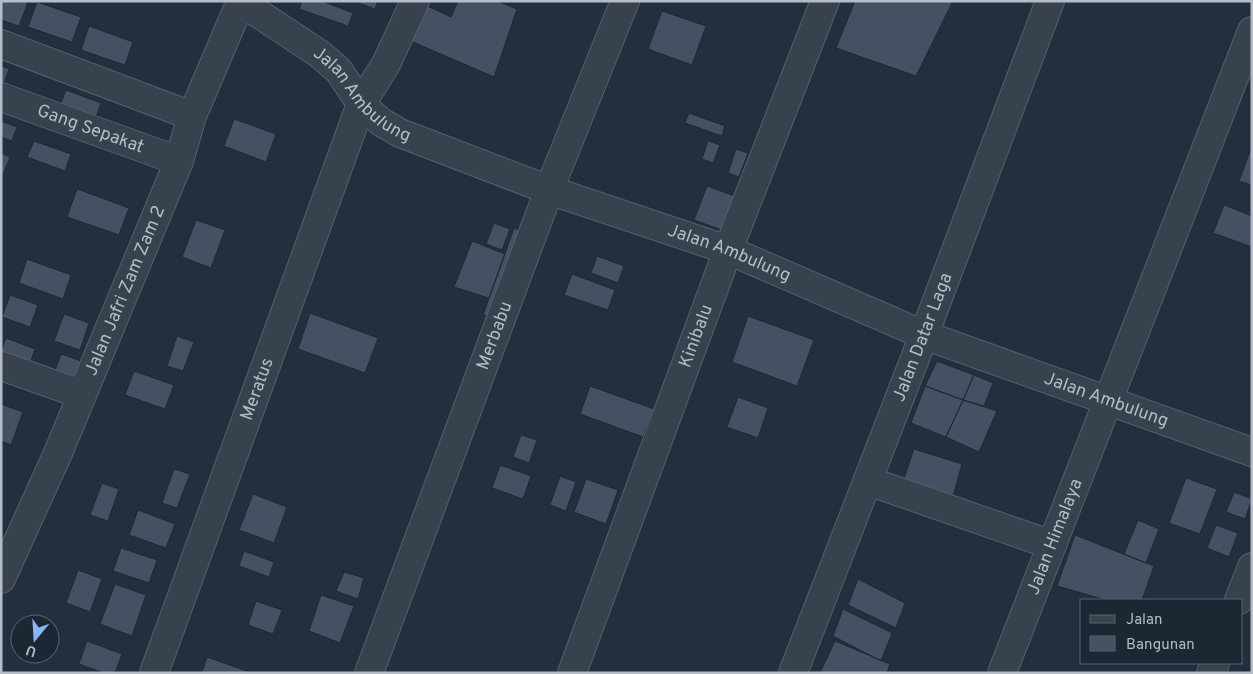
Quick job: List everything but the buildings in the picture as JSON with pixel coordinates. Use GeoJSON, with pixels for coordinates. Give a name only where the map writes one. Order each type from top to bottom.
{"type":"FeatureCollection","features":[{"type":"Feature","properties":{"kind":"street","name":"Meratus"},"geometry":{"type":"LineString","coordinates":[[154,673],[361,104],[386,64],[415,1]]}},
{"type":"Feature","properties":{"kind":"street","name":"Merbabu"},"geometry":{"type":"LineString","coordinates":[[369,673],[549,190],[625,1]]}},
{"type":"Feature","properties":{"kind":"street","name":"Kinibalu"},"geometry":{"type":"LineString","coordinates":[[572,673],[728,250],[825,1]]}},
{"type":"Feature","properties":{"kind":"street","name":"Jalan Datar Laga"},"geometry":{"type":"LineString","coordinates":[[793,673],[924,335],[1050,1]]}},
{"type":"Feature","properties":{"kind":"street","name":"Jalan Ambulung"},"geometry":{"type":"LineString","coordinates":[[241,2],[321,55],[339,71],[361,104],[381,122],[400,133],[549,190],[728,250],[924,335],[1252,452]]}},
{"type":"Feature","properties":{"kind":"street","name":"Jalan Jafri Zam Zam 2"},"geometry":{"type":"LineString","coordinates":[[1,579],[58,453],[179,161],[192,116],[241,2]]}},
{"type":"Feature","properties":{"kind":"street","name":"Jalan Himalaya"},"geometry":{"type":"LineString","coordinates":[[1002,673],[1252,31]]}},
{"type":"Feature","properties":{"kind":"street"},"geometry":{"type":"LineString","coordinates":[[1,44],[192,116]]}},
{"type":"Feature","properties":{"kind":"street","name":"Gang Sepakat"},"geometry":{"type":"LineString","coordinates":[[1,97],[179,161]]}},
{"type":"Feature","properties":{"kind":"street"},"geometry":{"type":"LineString","coordinates":[[1,366],[81,394]]}},
{"type":"Feature","properties":{"kind":"street"},"geometry":{"type":"LineString","coordinates":[[868,481],[1052,545]]}},
{"type":"Feature","properties":{"kind":"street"},"geometry":{"type":"LineString","coordinates":[[1239,599],[1252,567]]}}]}
